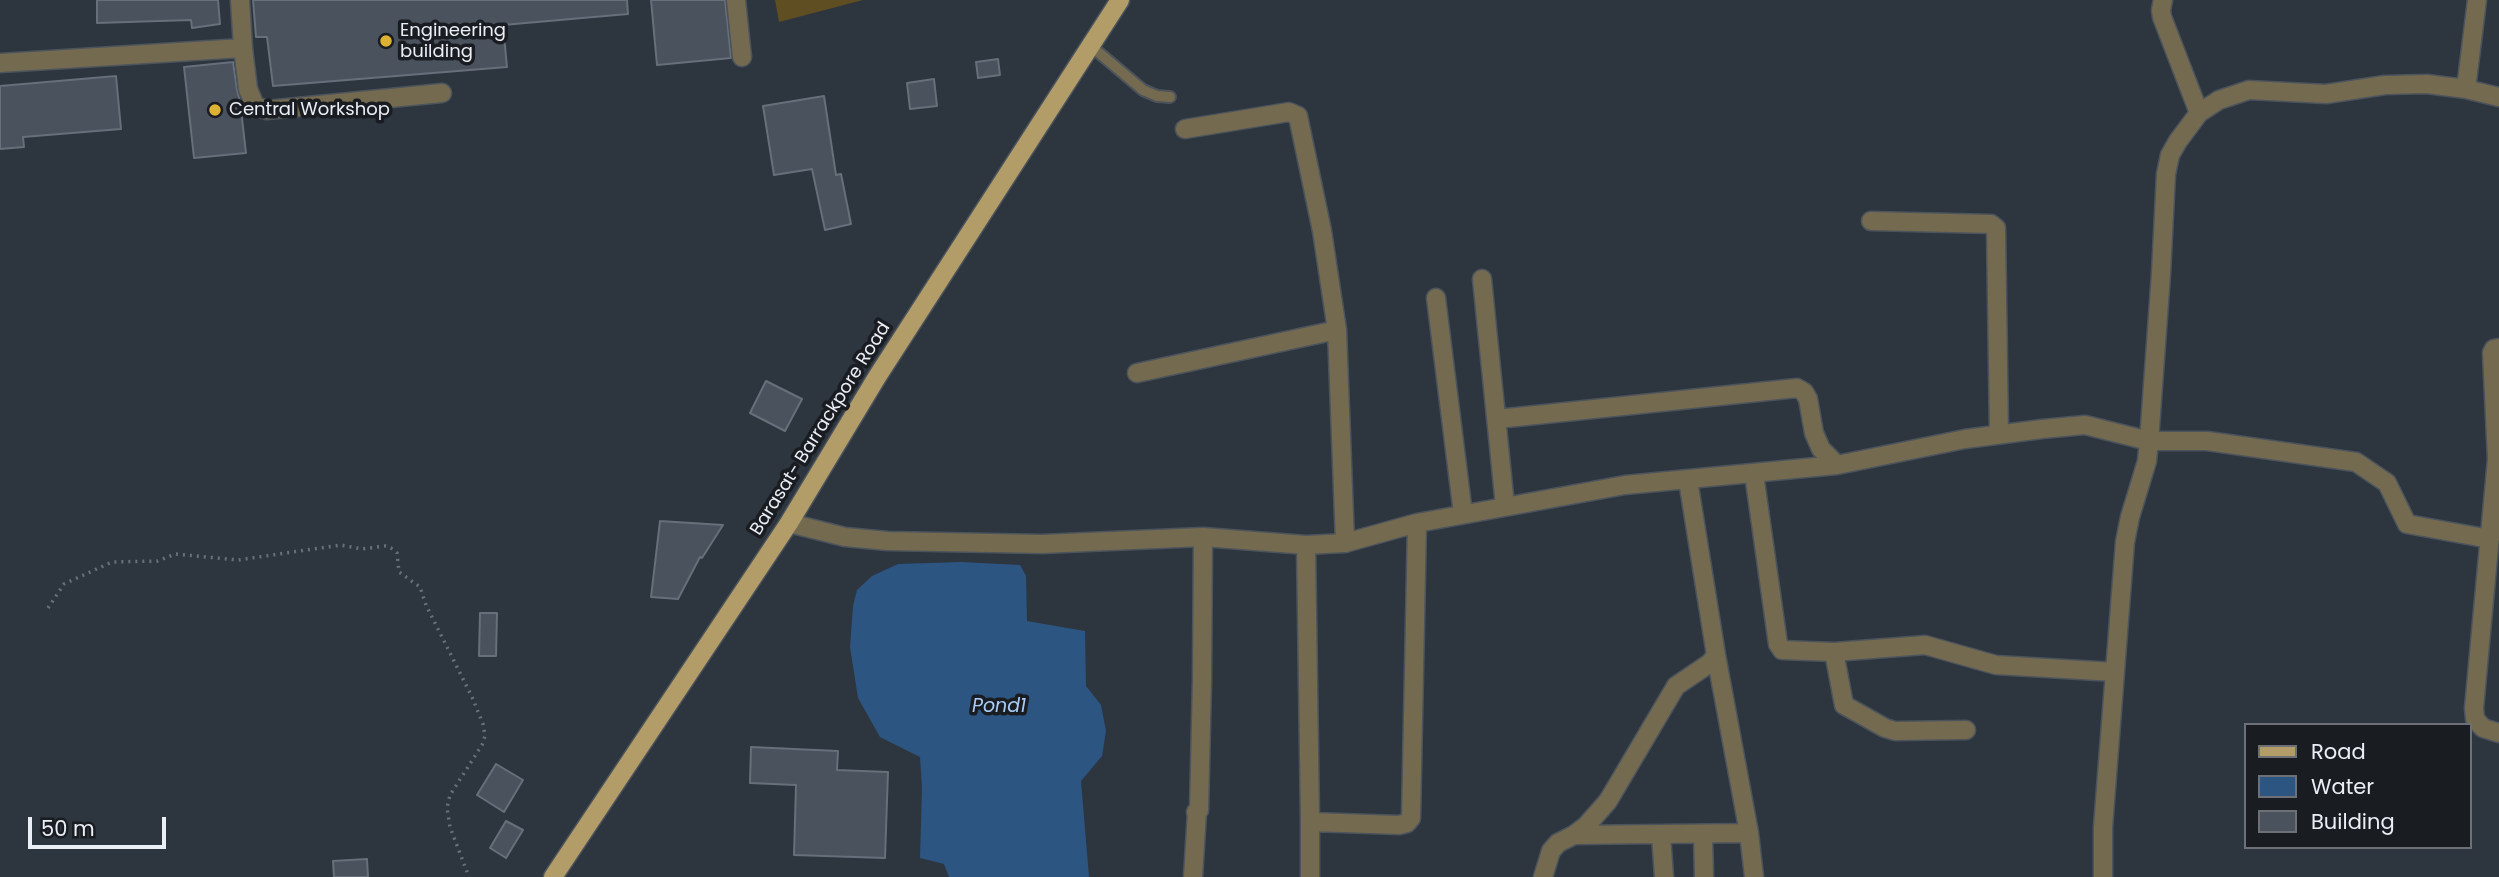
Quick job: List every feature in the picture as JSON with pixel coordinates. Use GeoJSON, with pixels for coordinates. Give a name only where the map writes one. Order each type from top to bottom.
{"type":"FeatureCollection","features":[{"type":"Feature","properties":{"kind":"main road","name":"Barasat- Barrackpore Road"},"geometry":{"type":"LineString","coordinates":[[553,877],[789,523],[877,377],[1120,0]]}},
{"type":"Feature","properties":{"kind":"street"},"geometry":{"type":"LineString","coordinates":[[240,0],[250,98],[256,106],[267,110],[442,93]]}},
{"type":"Feature","properties":{"kind":"street"},"geometry":{"type":"LineString","coordinates":[[736,0],[742,57]]}},
{"type":"Feature","properties":{"kind":"street"},"geometry":{"type":"LineString","coordinates":[[2163,0],[2162,17],[2199,113]]}},
{"type":"Feature","properties":{"kind":"street"},"geometry":{"type":"LineString","coordinates":[[2466,89],[2477,0]]}},
{"type":"Feature","properties":{"kind":"street"},"geometry":{"type":"LineString","coordinates":[[0,63],[243,48]]}},
{"type":"Feature","properties":{"kind":"street"},"geometry":{"type":"LineString","coordinates":[[2103,877],[2103,827],[2125,542],[2150,441],[2166,174],[2178,141],[2199,113],[2219,100],[2249,90],[2326,94],[2385,85],[2427,84],[2499,97]]}},
{"type":"Feature","properties":{"kind":"street"},"geometry":{"type":"LineString","coordinates":[[1185,129],[1289,112],[1298,116],[1322,231],[1337,330],[1345,543]]}},
{"type":"Feature","properties":{"kind":"street"},"geometry":{"type":"LineString","coordinates":[[1871,221],[1991,224],[1996,228],[1998,434]]}},
{"type":"Feature","properties":{"kind":"street"},"geometry":{"type":"LineString","coordinates":[[1482,279],[1505,506]]}},
{"type":"Feature","properties":{"kind":"street"},"geometry":{"type":"LineString","coordinates":[[1436,298],[1463,514]]}},
{"type":"Feature","properties":{"kind":"street"},"geometry":{"type":"LineString","coordinates":[[1137,373],[1337,330]]}},
{"type":"Feature","properties":{"kind":"street"},"geometry":{"type":"LineString","coordinates":[[2499,348],[2492,353],[2498,446],[2474,708],[2475,719],[2483,728],[2499,733]]}},
{"type":"Feature","properties":{"kind":"street"},"geometry":{"type":"LineString","coordinates":[[1497,419],[1797,388],[1804,392],[1808,399],[1814,433],[1821,449],[1837,465]]}},
{"type":"Feature","properties":{"kind":"street"},"geometry":{"type":"LineString","coordinates":[[789,523],[845,537],[888,541],[1042,544],[1203,537],[1306,545],[1345,543],[1417,523],[1625,485],[1837,465],[1998,434],[2085,425],[2150,441],[2207,441],[2356,462],[2387,483],[2407,524],[2490,539]]}},
{"type":"Feature","properties":{"kind":"street"},"geometry":{"type":"LineString","coordinates":[[1754,474],[1778,644],[1782,650],[1834,652],[1925,645],[1996,664],[2115,672]]}},
{"type":"Feature","properties":{"kind":"street"},"geometry":{"type":"LineString","coordinates":[[1688,480],[1749,833],[1754,877]]}},
{"type":"Feature","properties":{"kind":"street"},"geometry":{"type":"LineString","coordinates":[[1310,820],[1399,825],[1407,823],[1411,818],[1417,523]]}},
{"type":"Feature","properties":{"kind":"street"},"geometry":{"type":"LineString","coordinates":[[1193,877],[1202,680],[1203,537]]}},
{"type":"Feature","properties":{"kind":"street"},"geometry":{"type":"LineString","coordinates":[[1306,545],[1310,877]]}},
{"type":"Feature","properties":{"kind":"street"},"geometry":{"type":"LineString","coordinates":[[1834,652],[1841,699],[1849,709],[1885,728],[1895,730],[1966,730]]}},
{"type":"Feature","properties":{"kind":"street"},"geometry":{"type":"LineString","coordinates":[[1543,877],[1551,851],[1558,843],[1586,826],[1613,794],[1676,686],[1710,663],[1716,654]]}},
{"type":"Feature","properties":{"kind":"street"},"geometry":{"type":"LineString","coordinates":[[1574,835],[1749,833]]}},
{"type":"Feature","properties":{"kind":"street"},"geometry":{"type":"LineString","coordinates":[[1661,835],[1664,877]]}},
{"type":"Feature","properties":{"kind":"street"},"geometry":{"type":"LineString","coordinates":[[1703,835],[1704,877]]}},
{"type":"Feature","properties":{"kind":"lane"},"geometry":{"type":"LineString","coordinates":[[1091,47],[1143,90],[1157,96],[1170,97]]}},
{"type":"Feature","properties":{"kind":"path"},"geometry":{"type":"LineString","coordinates":[[48,608],[64,584],[112,562],[158,561],[175,554],[238,560],[341,545],[362,549],[385,546],[391,548],[397,553],[399,572],[420,587],[426,606],[483,724],[485,736],[482,745],[450,795],[447,808],[450,827],[469,877]]}},
{"type":"Feature","properties":{"kind":"shaded area"},"geometry":{"type":"Polygon","coordinates":[[[775,0],[863,0],[779,22],[775,0]]]}},
{"type":"Feature","properties":{"kind":"water","name":"Pond1"},"geometry":{"type":"Polygon","coordinates":[[[961,562],[1020,565],[1026,576],[1027,621],[1085,631],[1086,686],[1101,705],[1106,731],[1102,756],[1081,781],[1089,877],[949,877],[944,864],[920,858],[920,757],[880,737],[858,698],[850,647],[853,606],[857,590],[872,576],[898,564],[961,562]]]}},
{"type":"Feature","properties":{"kind":"building"},"geometry":{"type":"Polygon","coordinates":[[[97,0],[218,0],[220,24],[192,28],[191,20],[97,23],[97,0]]]}},
{"type":"Feature","properties":{"kind":"building","name":"Engineering building"},"geometry":{"type":"Polygon","coordinates":[[[253,0],[627,0],[628,14],[503,25],[507,67],[273,86],[267,37],[256,37],[253,0]]]}},
{"type":"Feature","properties":{"kind":"building"},"geometry":{"type":"Polygon","coordinates":[[[651,0],[725,0],[731,58],[657,65],[651,0]]]}},
{"type":"Feature","properties":{"kind":"building"},"geometry":{"type":"Polygon","coordinates":[[[998,59],[1000,75],[978,78],[976,62],[998,59]]]}},
{"type":"Feature","properties":{"kind":"building","name":"Central Workshop"},"geometry":{"type":"Polygon","coordinates":[[[233,62],[246,153],[194,158],[184,67],[233,62]]]}},
{"type":"Feature","properties":{"kind":"building"},"geometry":{"type":"Polygon","coordinates":[[[116,76],[121,129],[23,137],[24,147],[0,149],[0,86],[116,76]]]}},
{"type":"Feature","properties":{"kind":"building"},"geometry":{"type":"Polygon","coordinates":[[[934,79],[937,106],[910,109],[907,83],[934,79]]]}},
{"type":"Feature","properties":{"kind":"building"},"geometry":{"type":"Polygon","coordinates":[[[824,96],[836,175],[841,174],[851,224],[825,230],[812,169],[774,175],[763,106],[824,96]]]}},
{"type":"Feature","properties":{"kind":"building"},"geometry":{"type":"Polygon","coordinates":[[[766,381],[802,399],[785,431],[750,413],[766,381]]]}},
{"type":"Feature","properties":{"kind":"building"},"geometry":{"type":"Polygon","coordinates":[[[660,521],[723,525],[702,558],[700,557],[678,599],[651,597],[660,521]]]}},
{"type":"Feature","properties":{"kind":"building"},"geometry":{"type":"Polygon","coordinates":[[[480,613],[497,613],[496,656],[479,656],[480,613]]]}},
{"type":"Feature","properties":{"kind":"building"},"geometry":{"type":"Polygon","coordinates":[[[751,747],[838,751],[837,770],[888,772],[885,858],[794,855],[796,785],[750,783],[751,747]]]}},
{"type":"Feature","properties":{"kind":"building"},"geometry":{"type":"Polygon","coordinates":[[[496,764],[523,780],[504,812],[477,795],[496,764]]]}},
{"type":"Feature","properties":{"kind":"building"},"geometry":{"type":"Polygon","coordinates":[[[506,821],[523,830],[506,858],[490,848],[506,821]]]}},
{"type":"Feature","properties":{"kind":"building"},"geometry":{"type":"Polygon","coordinates":[[[367,859],[368,877],[334,877],[333,861],[367,859]]]}},
{"type":"Feature","properties":{"kind":"place","name":"Engineering building"},"geometry":{"type":"Point","coordinates":[386,41]}},
{"type":"Feature","properties":{"kind":"place","name":"Central Workshop"},"geometry":{"type":"Point","coordinates":[215,110]}}]}
